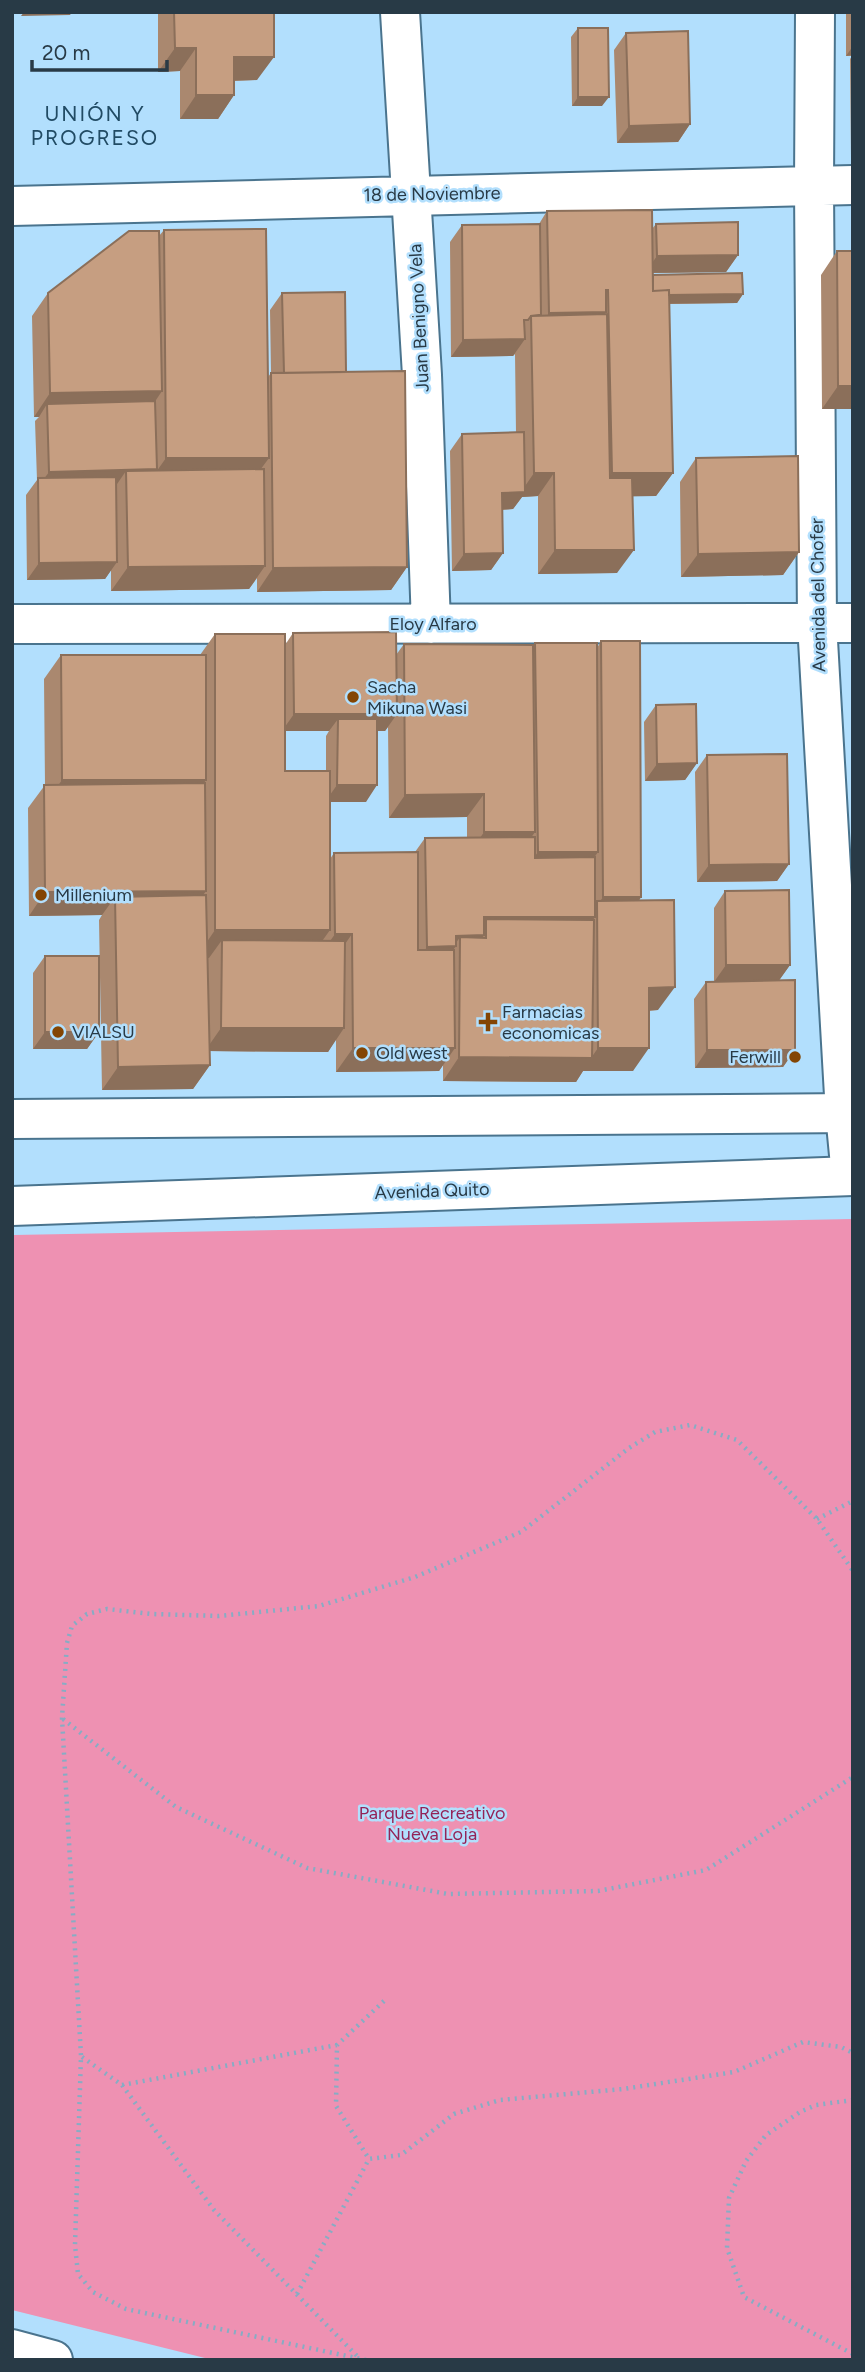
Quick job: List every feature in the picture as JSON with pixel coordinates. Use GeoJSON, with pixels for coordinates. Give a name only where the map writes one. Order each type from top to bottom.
{"type":"FeatureCollection","features":[{"type":"Feature","properties":{"kind":"main road","name":"Juan Benigno Vela"},"geometry":{"type":"LineString","coordinates":[[400,12],[422,375],[431,624]]}},
{"type":"Feature","properties":{"kind":"main road","name":"Avenida del Chofer"},"geometry":{"type":"LineString","coordinates":[[815,12],[814,185],[835,623],[852,1176]]}},
{"type":"Feature","properties":{"kind":"main road","name":"18 de Noviembre"},"geometry":{"type":"LineString","coordinates":[[12,206],[853,185]]}},
{"type":"Feature","properties":{"kind":"main road","name":"Eloy Alfaro"},"geometry":{"type":"LineString","coordinates":[[12,624],[835,623]]}},
{"type":"Feature","properties":{"kind":"main road"},"geometry":{"type":"LineString","coordinates":[[12,1119],[849,1113]]}},
{"type":"Feature","properties":{"kind":"main road","name":"Avenida Quito"},"geometry":{"type":"LineString","coordinates":[[12,1206],[852,1176]]}},
{"type":"Feature","properties":{"kind":"main road"},"geometry":{"type":"LineString","coordinates":[[12,2350],[53,2360]]}},
{"type":"Feature","properties":{"kind":"path"},"geometry":{"type":"LineString","coordinates":[[366,2360],[126,2309],[93,2292],[78,2274],[75,2245],[81,2056],[62,1718],[67,1643],[72,1626],[87,1614],[107,1609],[152,1614],[219,1616],[318,1606],[415,1577],[521,1532],[629,1448],[655,1432],[690,1425],[737,1440],[817,1519],[853,1571]]}},
{"type":"Feature","properties":{"kind":"path"},"geometry":{"type":"LineString","coordinates":[[817,1519],[853,1501]]}},
{"type":"Feature","properties":{"kind":"path"},"geometry":{"type":"LineString","coordinates":[[62,1718],[176,1807],[307,1868],[448,1894],[598,1891],[706,1870],[853,1777]]}},
{"type":"Feature","properties":{"kind":"path"},"geometry":{"type":"LineString","coordinates":[[122,2085],[337,2045],[384,2001]]}},
{"type":"Feature","properties":{"kind":"path"},"geometry":{"type":"LineString","coordinates":[[369,2159],[401,2155],[454,2114],[500,2100],[623,2089],[734,2072],[803,2042],[841,2048],[853,2053]]}},
{"type":"Feature","properties":{"kind":"path"},"geometry":{"type":"LineString","coordinates":[[337,2045],[336,2106],[369,2159]]}},
{"type":"Feature","properties":{"kind":"path"},"geometry":{"type":"LineString","coordinates":[[81,2056],[122,2085],[214,2210],[359,2358]]}},
{"type":"Feature","properties":{"kind":"path"},"geometry":{"type":"LineString","coordinates":[[853,2100],[816,2105],[800,2112],[766,2135],[746,2161],[729,2198],[727,2248],[744,2297],[853,2354]]}},
{"type":"Feature","properties":{"kind":"path"},"geometry":{"type":"LineString","coordinates":[[297,2294],[369,2159]]}},
{"type":"Feature","properties":{"kind":"green space","name":"Parque Recreativo Nueva Loja"},"geometry":{"type":"Polygon","coordinates":[[[853,1219],[853,2360],[213,2360],[12,2310],[14,1235],[853,1219]]]}},
{"type":"Feature","properties":{"kind":"building"},"geometry":{"type":"Polygon","coordinates":[[[174,12],[274,12],[274,57],[234,57],[234,95],[196,95],[196,48],[175,48],[174,12]]]}},
{"type":"Feature","properties":{"kind":"building"},"geometry":{"type":"Polygon","coordinates":[[[578,28],[608,28],[609,97],[578,97],[578,28]]]}},
{"type":"Feature","properties":{"kind":"building"},"geometry":{"type":"Polygon","coordinates":[[[688,31],[690,124],[629,126],[626,33],[688,31]]]}},
{"type":"Feature","properties":{"kind":"building"},"geometry":{"type":"Polygon","coordinates":[[[652,210],[653,291],[669,290],[673,473],[612,473],[608,290],[606,312],[549,313],[547,211],[652,210]]]}},
{"type":"Feature","properties":{"kind":"building"},"geometry":{"type":"Polygon","coordinates":[[[738,222],[738,255],[657,256],[656,224],[738,222]]]}},
{"type":"Feature","properties":{"kind":"building"},"geometry":{"type":"Polygon","coordinates":[[[540,224],[541,315],[524,320],[525,339],[463,340],[462,225],[540,224]]]}},
{"type":"Feature","properties":{"kind":"building"},"geometry":{"type":"Polygon","coordinates":[[[266,229],[269,458],[166,458],[164,230],[266,229]]]}},
{"type":"Feature","properties":{"kind":"building"},"geometry":{"type":"Polygon","coordinates":[[[129,231],[159,231],[162,391],[50,393],[48,293],[129,231]]]}},
{"type":"Feature","properties":{"kind":"building"},"geometry":{"type":"Polygon","coordinates":[[[837,251],[853,251],[853,386],[838,386],[837,251]]]}},
{"type":"Feature","properties":{"kind":"building"},"geometry":{"type":"Polygon","coordinates":[[[742,273],[743,294],[669,295],[669,290],[653,291],[653,275],[742,273]]]}},
{"type":"Feature","properties":{"kind":"building"},"geometry":{"type":"Polygon","coordinates":[[[345,292],[346,372],[284,373],[282,293],[345,292]]]}},
{"type":"Feature","properties":{"kind":"building"},"geometry":{"type":"Polygon","coordinates":[[[607,314],[610,478],[632,478],[634,550],[555,550],[554,473],[534,473],[531,316],[607,314]]]}},
{"type":"Feature","properties":{"kind":"building"},"geometry":{"type":"Polygon","coordinates":[[[405,371],[407,567],[273,568],[271,373],[405,371]]]}},
{"type":"Feature","properties":{"kind":"building"},"geometry":{"type":"Polygon","coordinates":[[[155,401],[157,469],[49,472],[47,404],[155,401]]]}},
{"type":"Feature","properties":{"kind":"building"},"geometry":{"type":"Polygon","coordinates":[[[524,432],[525,492],[502,493],[503,553],[464,554],[462,434],[524,432]]]}},
{"type":"Feature","properties":{"kind":"building"},"geometry":{"type":"Polygon","coordinates":[[[798,456],[799,552],[698,554],[696,458],[798,456]]]}},
{"type":"Feature","properties":{"kind":"building"},"geometry":{"type":"Polygon","coordinates":[[[264,469],[265,566],[128,567],[126,471],[264,469]]]}},
{"type":"Feature","properties":{"kind":"building"},"geometry":{"type":"Polygon","coordinates":[[[116,477],[117,562],[39,563],[38,478],[116,477]]]}},
{"type":"Feature","properties":{"kind":"building"},"geometry":{"type":"Polygon","coordinates":[[[396,632],[397,714],[294,714],[293,633],[396,632]]]}},
{"type":"Feature","properties":{"kind":"building"},"geometry":{"type":"Polygon","coordinates":[[[215,634],[285,634],[285,771],[330,771],[330,930],[215,930],[215,634]]]}},
{"type":"Feature","properties":{"kind":"building"},"geometry":{"type":"Polygon","coordinates":[[[601,641],[640,641],[641,897],[603,897],[601,641]]]}},
{"type":"Feature","properties":{"kind":"building"},"geometry":{"type":"Polygon","coordinates":[[[535,643],[597,643],[598,852],[538,852],[535,643]]]}},
{"type":"Feature","properties":{"kind":"building"},"geometry":{"type":"Polygon","coordinates":[[[404,644],[533,645],[535,832],[484,832],[484,794],[405,795],[404,644]]]}},
{"type":"Feature","properties":{"kind":"building"},"geometry":{"type":"Polygon","coordinates":[[[61,655],[206,655],[206,780],[62,780],[61,655]]]}},
{"type":"Feature","properties":{"kind":"building"},"geometry":{"type":"Polygon","coordinates":[[[696,704],[697,763],[657,764],[656,705],[696,704]]]}},
{"type":"Feature","properties":{"kind":"building"},"geometry":{"type":"Polygon","coordinates":[[[338,719],[377,719],[377,785],[337,785],[338,719]]]}},
{"type":"Feature","properties":{"kind":"building"},"geometry":{"type":"Polygon","coordinates":[[[787,754],[789,864],[709,865],[707,755],[787,754]]]}},
{"type":"Feature","properties":{"kind":"building"},"geometry":{"type":"Polygon","coordinates":[[[205,783],[206,891],[45,892],[44,785],[205,783]]]}},
{"type":"Feature","properties":{"kind":"building"},"geometry":{"type":"Polygon","coordinates":[[[535,837],[535,858],[595,857],[595,917],[484,917],[484,935],[456,936],[456,946],[427,947],[425,838],[535,837]]]}},
{"type":"Feature","properties":{"kind":"building"},"geometry":{"type":"Polygon","coordinates":[[[418,852],[418,950],[454,950],[455,1048],[353,1048],[352,934],[335,934],[334,853],[418,852]]]}},
{"type":"Feature","properties":{"kind":"building"},"geometry":{"type":"Polygon","coordinates":[[[789,890],[790,965],[726,965],[725,891],[789,890]]]}},
{"type":"Feature","properties":{"kind":"building"},"geometry":{"type":"Polygon","coordinates":[[[206,895],[210,1065],[118,1067],[115,897],[206,895]]]}},
{"type":"Feature","properties":{"kind":"building"},"geometry":{"type":"Polygon","coordinates":[[[674,900],[675,987],[649,988],[649,1048],[598,1048],[597,901],[674,900]]]}},
{"type":"Feature","properties":{"kind":"building"},"geometry":{"type":"Polygon","coordinates":[[[486,919],[594,920],[592,1058],[459,1057],[460,937],[486,938],[486,919]]]}},
{"type":"Feature","properties":{"kind":"building"},"geometry":{"type":"Polygon","coordinates":[[[222,940],[345,941],[344,1028],[221,1028],[222,940]]]}},
{"type":"Feature","properties":{"kind":"building"},"geometry":{"type":"Polygon","coordinates":[[[45,956],[99,956],[99,1032],[45,1032],[45,956]]]}},
{"type":"Feature","properties":{"kind":"building"},"geometry":{"type":"Polygon","coordinates":[[[795,980],[795,1050],[707,1050],[706,982],[795,980]]]}},
{"type":"Feature","properties":{"kind":"place","name":"Sacha Mikuna Wasi"},"geometry":{"type":"Point","coordinates":[353,697]}},
{"type":"Feature","properties":{"kind":"place","name":"Millenium"},"geometry":{"type":"Point","coordinates":[41,895]}},
{"type":"Feature","properties":{"kind":"place","name":"Farmacias economicas"},"geometry":{"type":"Point","coordinates":[488,1022]}},
{"type":"Feature","properties":{"kind":"place","name":"VIALSU"},"geometry":{"type":"Point","coordinates":[58,1032]}},
{"type":"Feature","properties":{"kind":"place","name":"Old west"},"geometry":{"type":"Point","coordinates":[362,1053]}},
{"type":"Feature","properties":{"kind":"place","name":"Ferwill"},"geometry":{"type":"Point","coordinates":[795,1057]}},
{"type":"Feature","properties":{"kind":"district","name":"UNIÓN Y PROGRESO"},"geometry":{"type":"Point","coordinates":[95,125]}}]}
